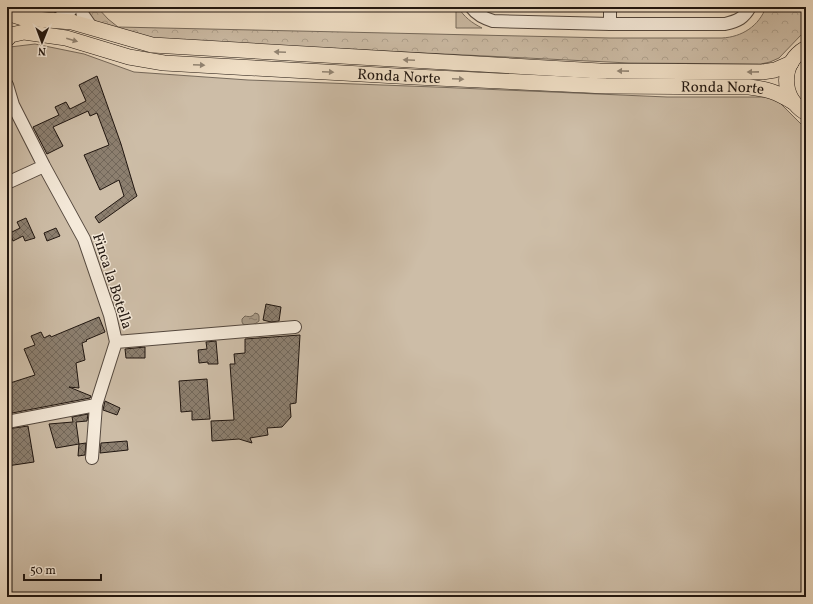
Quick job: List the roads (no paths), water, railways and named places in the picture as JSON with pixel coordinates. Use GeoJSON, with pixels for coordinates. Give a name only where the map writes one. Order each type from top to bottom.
{"type":"FeatureCollection","features":[{"type":"Feature","properties":{"kind":"main road","name":"Ronda Norte"},"geometry":{"type":"LineString","coordinates":[[7,13],[23,18],[72,22],[152,45],[592,70],[762,72],[775,70],[791,64]]}},
{"type":"Feature","properties":{"kind":"main road","name":"Ronda Norte"},"geometry":{"type":"LineString","coordinates":[[7,39],[11,35],[24,32],[66,38],[130,57],[164,63],[598,86],[749,87],[778,93],[793,102],[798,108],[806,113]]}},
{"type":"Feature","properties":{"kind":"main road"},"geometry":{"type":"LineString","coordinates":[[793,102],[789,93],[787,73],[795,56],[806,48]]}},
{"type":"Feature","properties":{"kind":"street"},"geometry":{"type":"LineString","coordinates":[[54,21],[70,11],[73,7]]}},
{"type":"Feature","properties":{"kind":"street"},"geometry":{"type":"LineString","coordinates":[[81,7],[82,15],[92,28]]}},
{"type":"Feature","properties":{"kind":"street"},"geometry":{"type":"LineString","coordinates":[[471,7],[474,12],[493,21],[610,24],[725,24],[737,21],[746,15],[750,7]]}},
{"type":"Feature","properties":{"kind":"street"},"geometry":{"type":"LineString","coordinates":[[610,7],[610,24]]}},
{"type":"Feature","properties":{"kind":"street","name":"Finca la Botella"},"geometry":{"type":"LineString","coordinates":[[7,85],[14,105],[44,166],[84,239],[110,315],[116,342],[96,405],[92,458]]}},
{"type":"Feature","properties":{"kind":"street"},"geometry":{"type":"LineString","coordinates":[[7,183],[44,166]]}},
{"type":"Feature","properties":{"kind":"street","name":"Finca la Botella"},"geometry":{"type":"LineString","coordinates":[[116,342],[295,328]]}},
{"type":"Feature","properties":{"kind":"street"},"geometry":{"type":"LineString","coordinates":[[7,422],[96,405]]}},
{"type":"Feature","properties":{"kind":"water"},"geometry":{"type":"Polygon","coordinates":[[[255,313],[259,316],[259,321],[251,325],[243,324],[242,319],[245,316],[248,317],[255,313]]]}}]}
